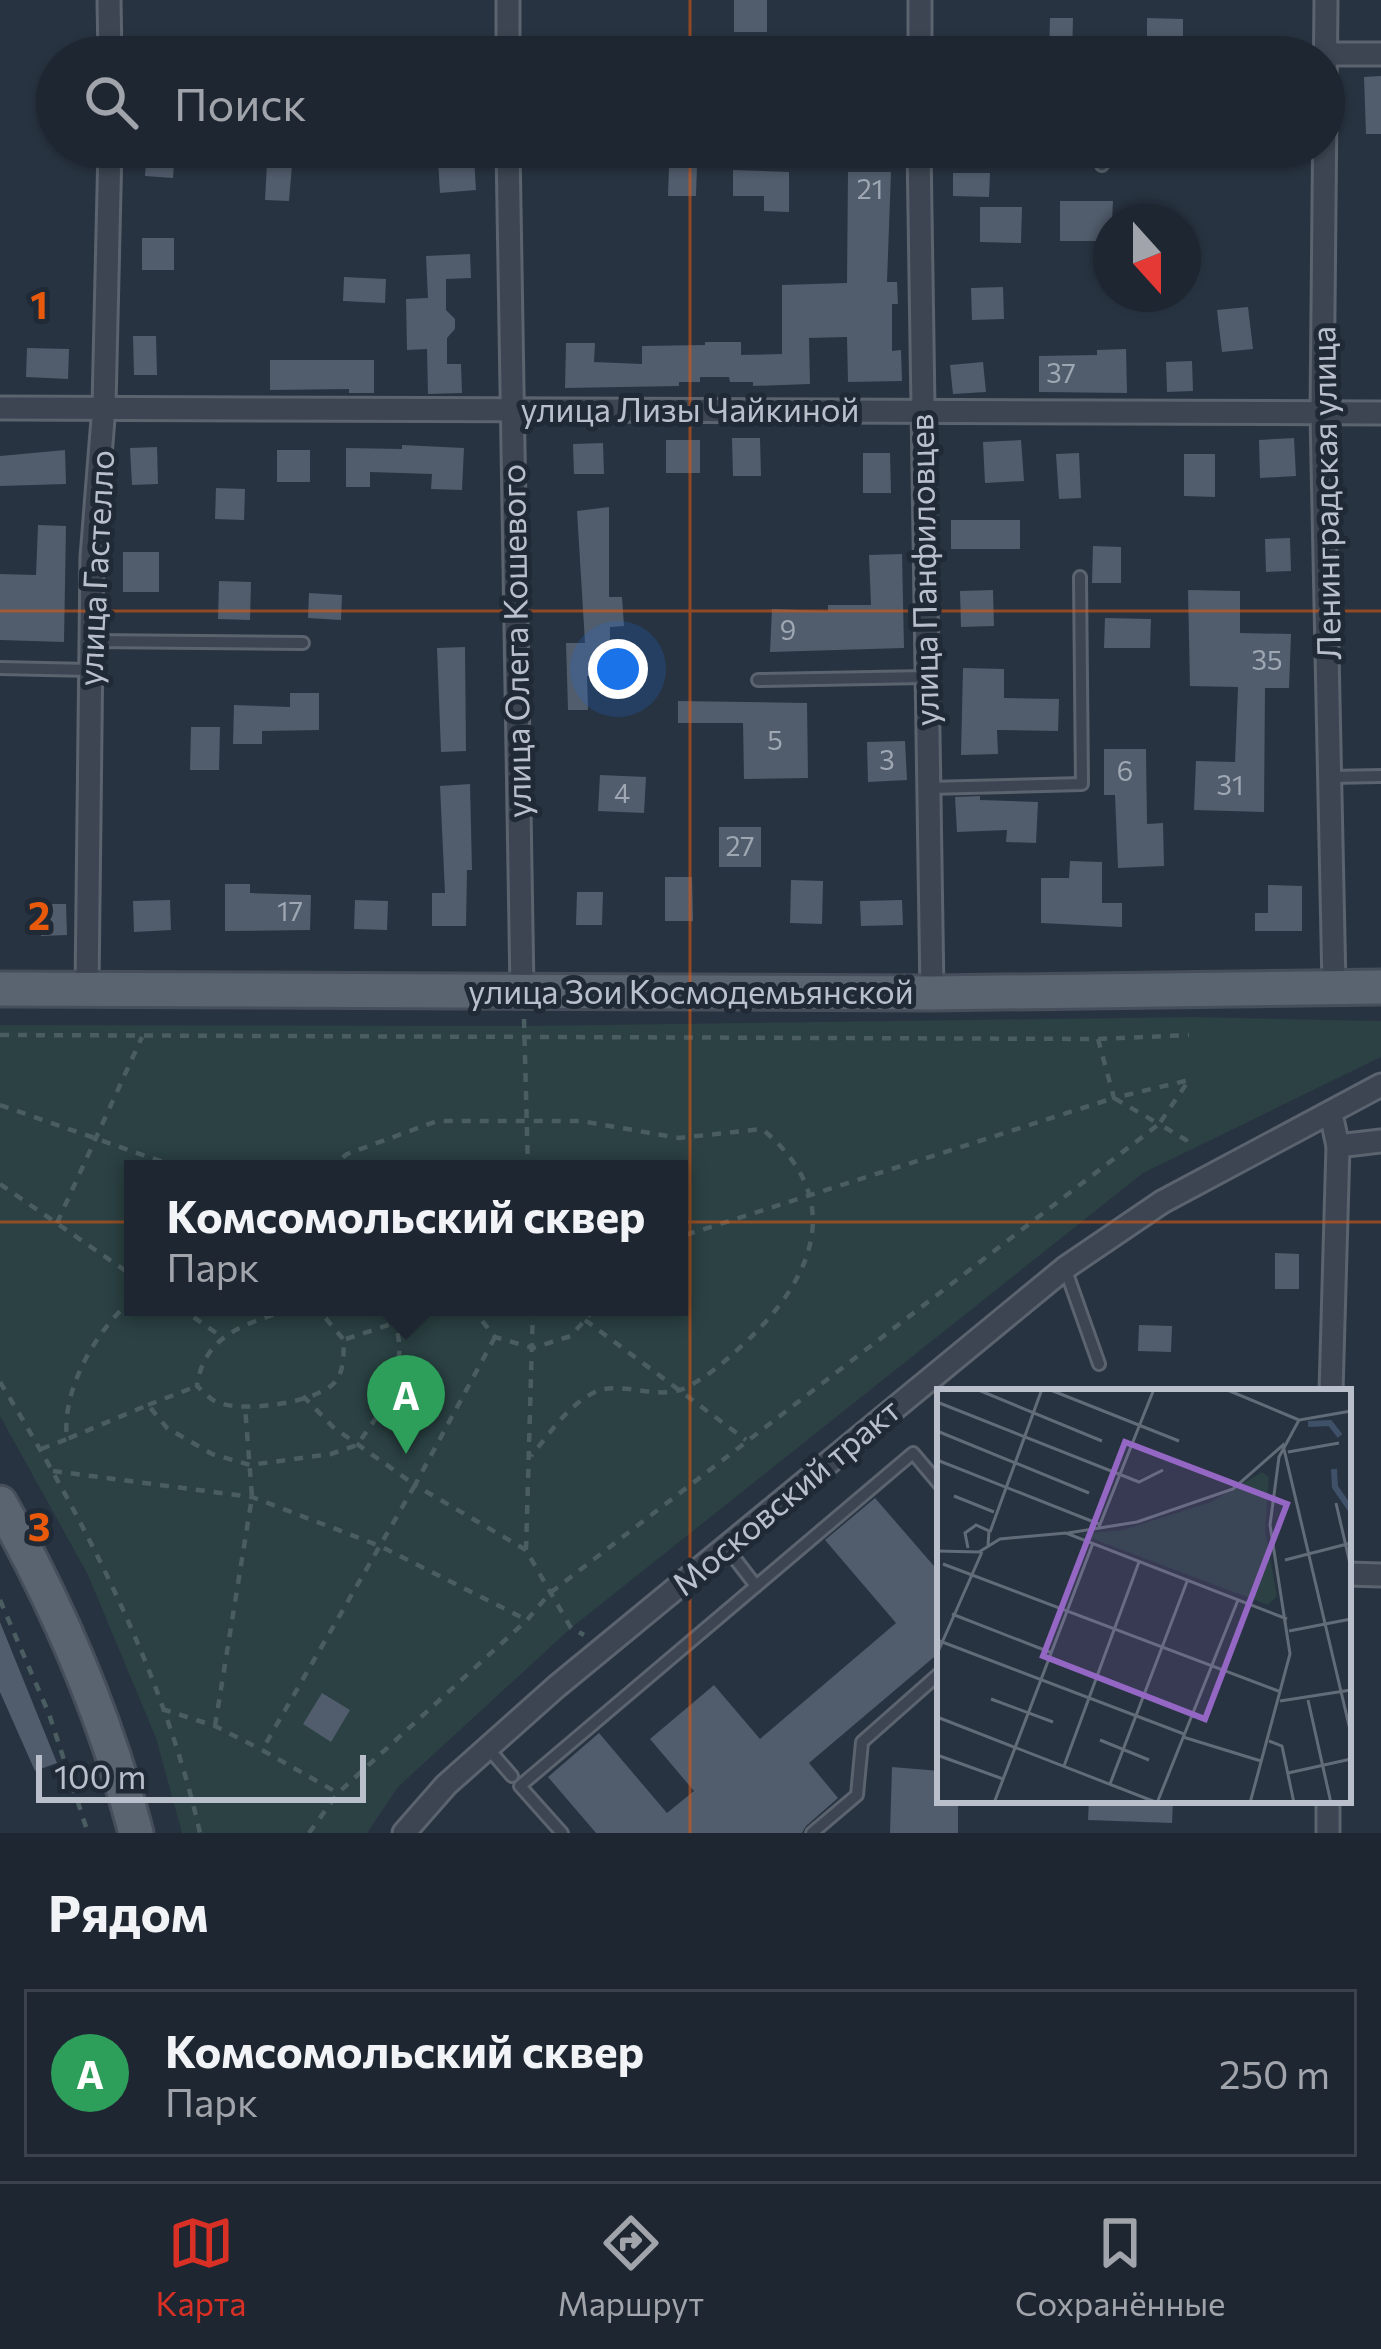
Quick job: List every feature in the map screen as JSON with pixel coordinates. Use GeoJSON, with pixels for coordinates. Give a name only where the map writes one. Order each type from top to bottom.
{"type":"FeatureCollection","features":[{"type":"Feature","properties":{"kind":"main road","name":"улица Зои Космодемьянской"},"geometry":{"type":"LineString","coordinates":[[0,989],[932,993],[1381,987]]}},
{"type":"Feature","properties":{"kind":"main road"},"geometry":{"type":"LineString","coordinates":[[0,1503],[88,1685],[136,1833]]}},
{"type":"Feature","properties":{"kind":"street"},"geometry":{"type":"LineString","coordinates":[[110,0],[110,36]]}},
{"type":"Feature","properties":{"kind":"street"},"geometry":{"type":"LineString","coordinates":[[508,0],[508,36]]}},
{"type":"Feature","properties":{"kind":"street"},"geometry":{"type":"LineString","coordinates":[[920,0],[920,36]]}},
{"type":"Feature","properties":{"kind":"street","name":"Ленинградская улица"},"geometry":{"type":"LineString","coordinates":[[1326,0],[1326,36]]}},
{"type":"Feature","properties":{"kind":"street"},"geometry":{"type":"LineString","coordinates":[[1345,54],[1381,54]]}},
{"type":"Feature","properties":{"kind":"street","name":"улица Гастелло"},"geometry":{"type":"LineString","coordinates":[[87,988],[92,556],[104,406],[110,168]]}},
{"type":"Feature","properties":{"kind":"street","name":"улица Олега Кошевого"},"geometry":{"type":"LineString","coordinates":[[508,168],[522,990]]}},
{"type":"Feature","properties":{"kind":"street","name":"улица Панфиловцев"},"geometry":{"type":"LineString","coordinates":[[919,168],[932,993]]}},
{"type":"Feature","properties":{"kind":"street","name":"Ленинградская улица"},"geometry":{"type":"LineString","coordinates":[[1325,168],[1322,414],[1334,986]]}},
{"type":"Feature","properties":{"kind":"street","name":"улица Лизы Чайкиной"},"geometry":{"type":"LineString","coordinates":[[0,408],[1381,413]]}},
{"type":"Feature","properties":{"kind":"street","name":"Московский тракт"},"geometry":{"type":"LineString","coordinates":[[404,1833],[446,1785],[605,1646],[1065,1268],[1162,1202],[1381,1085]]}},
{"type":"Feature","properties":{"kind":"street"},"geometry":{"type":"LineString","coordinates":[[1330,1114],[1338,1146],[1331,1389]]}},
{"type":"Feature","properties":{"kind":"street"},"geometry":{"type":"LineString","coordinates":[[1338,1146],[1381,1141]]}},
{"type":"Feature","properties":{"kind":"lane"},"geometry":{"type":"LineString","coordinates":[[928,788],[1082,784],[1079,577]]}},
{"type":"Feature","properties":{"kind":"lane"},"geometry":{"type":"LineString","coordinates":[[90,640],[303,643]]}},
{"type":"Feature","properties":{"kind":"lane"},"geometry":{"type":"LineString","coordinates":[[0,668],[90,670]]}},
{"type":"Feature","properties":{"kind":"lane"},"geometry":{"type":"LineString","coordinates":[[758,680],[926,677]]}},
{"type":"Feature","properties":{"kind":"lane"},"geometry":{"type":"LineString","coordinates":[[1330,778],[1381,776]]}},
{"type":"Feature","properties":{"kind":"lane"},"geometry":{"type":"LineString","coordinates":[[1065,1268],[1099,1364]]}},
{"type":"Feature","properties":{"kind":"lane"},"geometry":{"type":"LineString","coordinates":[[562,1833],[520,1786],[913,1453],[937,1481]]}},
{"type":"Feature","properties":{"kind":"lane"},"geometry":{"type":"LineString","coordinates":[[726,1547],[756,1586]]}},
{"type":"Feature","properties":{"kind":"lane"},"geometry":{"type":"LineString","coordinates":[[812,1833],[857,1795],[862,1742],[937,1675]]}},
{"type":"Feature","properties":{"kind":"lane"},"geometry":{"type":"LineString","coordinates":[[487,1747],[512,1777]]}},
{"type":"Feature","properties":{"kind":"path"},"geometry":{"type":"LineString","coordinates":[[522,990],[528,1160]]}},
{"type":"Feature","properties":{"kind":"path"},"geometry":{"type":"LineString","coordinates":[[0,1035],[525,1040],[1189,1036]]}},
{"type":"Feature","properties":{"kind":"path"},"geometry":{"type":"LineString","coordinates":[[58,1223],[142,1036]]}},
{"type":"Feature","properties":{"kind":"path"},"geometry":{"type":"LineString","coordinates":[[1098,1040],[1114,1098],[1186,1140],[1190,1150]]}},
{"type":"Feature","properties":{"kind":"path"},"geometry":{"type":"LineString","coordinates":[[309,1833],[338,1793],[527,1620],[550,1593],[1159,1124],[1189,1080],[1114,1098],[688,1235]]}},
{"type":"Feature","properties":{"kind":"path"},"geometry":{"type":"LineString","coordinates":[[0,1105],[158,1160]]}},
{"type":"Feature","properties":{"kind":"path"},"geometry":{"type":"LineString","coordinates":[[340,1160],[437,1121],[581,1121],[680,1138],[762,1129],[787,1149],[809,1195],[814,1226],[806,1269],[775,1314],[718,1369],[680,1391],[602,1389],[573,1404],[531,1456]]}},
{"type":"Feature","properties":{"kind":"path"},"geometry":{"type":"LineString","coordinates":[[0,1184],[124,1270]]}},
{"type":"Feature","properties":{"kind":"path"},"geometry":{"type":"LineString","coordinates":[[67,1438],[64,1419],[77,1376],[124,1307]]}},
{"type":"Feature","properties":{"kind":"path"},"geometry":{"type":"LineString","coordinates":[[191,1316],[222,1337]]}},
{"type":"Feature","properties":{"kind":"path"},"geometry":{"type":"LineString","coordinates":[[197,1386],[200,1365],[222,1337],[276,1316]]}},
{"type":"Feature","properties":{"kind":"path"},"geometry":{"type":"LineString","coordinates":[[197,1386],[215,1403],[245,1407],[332,1385],[343,1367],[344,1340],[324,1316]]}},
{"type":"Feature","properties":{"kind":"path"},"geometry":{"type":"LineString","coordinates":[[148,1405],[167,1428],[212,1454],[250,1465],[332,1454],[357,1445],[394,1393],[400,1348],[392,1316]]}},
{"type":"Feature","properties":{"kind":"path"},"geometry":{"type":"LineString","coordinates":[[344,1340],[415,1316]]}},
{"type":"Feature","properties":{"kind":"path"},"geometry":{"type":"LineString","coordinates":[[478,1316],[495,1336],[533,1348],[571,1336],[588,1316]]}},
{"type":"Feature","properties":{"kind":"path"},"geometry":{"type":"LineString","coordinates":[[526,1550],[533,1316]]}},
{"type":"Feature","properties":{"kind":"path"},"geometry":{"type":"LineString","coordinates":[[585,1320],[746,1440]]}},
{"type":"Feature","properties":{"kind":"path"},"geometry":{"type":"LineString","coordinates":[[262,1750],[495,1336]]}},
{"type":"Feature","properties":{"kind":"path"},"geometry":{"type":"LineString","coordinates":[[0,1382],[104,1569],[183,1761],[200,1833]]}},
{"type":"Feature","properties":{"kind":"path"},"geometry":{"type":"LineString","coordinates":[[41,1449],[197,1386]]}},
{"type":"Feature","properties":{"kind":"path"},"geometry":{"type":"LineString","coordinates":[[303,1396],[357,1445],[526,1550],[572,1628],[605,1646]]}},
{"type":"Feature","properties":{"kind":"path"},"geometry":{"type":"LineString","coordinates":[[214,1726],[252,1497],[245,1407]]}},
{"type":"Feature","properties":{"kind":"path"},"geometry":{"type":"LineString","coordinates":[[53,1472],[252,1497],[380,1546],[527,1620]]}},
{"type":"Feature","properties":{"kind":"path"},"geometry":{"type":"LineString","coordinates":[[0,1600],[49,1714],[88,1833]]}},
{"type":"Feature","properties":{"kind":"path"},"geometry":{"type":"LineString","coordinates":[[162,1709],[214,1726],[338,1793]]}},
{"type":"Feature","properties":{"kind":"green space"},"geometry":{"type":"Polygon","coordinates":[[[1194,1017],[1381,1021],[1381,1057],[1143,1173],[571,1628],[398,1787],[367,1833],[182,1833],[156,1738],[88,1575],[0,1416],[0,1025],[524,1026],[1194,1017]]]}},
{"type":"Feature","properties":{"kind":"building"},"geometry":{"type":"Polygon","coordinates":[[[734,0],[767,0],[767,32],[734,32],[734,0]]]}},
{"type":"Feature","properties":{"kind":"building"},"geometry":{"type":"Polygon","coordinates":[[[1050,18],[1073,18],[1073,36],[1050,36],[1050,18]]]}},
{"type":"Feature","properties":{"kind":"building"},"geometry":{"type":"Polygon","coordinates":[[[1147,18],[1183,19],[1183,36],[1147,36],[1147,18]]]}},
{"type":"Feature","properties":{"kind":"building"},"geometry":{"type":"Polygon","coordinates":[[[1381,76],[1381,134],[1366,134],[1364,77],[1381,76]]]}},
{"type":"Feature","properties":{"kind":"building"},"geometry":{"type":"Polygon","coordinates":[[[146,168],[174,168],[173,178],[145,176],[146,168]]]}},
{"type":"Feature","properties":{"kind":"building"},"geometry":{"type":"Polygon","coordinates":[[[267,168],[292,168],[289,201],[265,200],[267,168]]]}},
{"type":"Feature","properties":{"kind":"building"},"geometry":{"type":"Polygon","coordinates":[[[438,168],[475,168],[476,190],[440,193],[438,168]]]}},
{"type":"Feature","properties":{"kind":"building"},"geometry":{"type":"Polygon","coordinates":[[[669,168],[697,168],[696,196],[668,196],[669,168]]]}},
{"type":"Feature","properties":{"kind":"building"},"geometry":{"type":"Polygon","coordinates":[[[733,170],[789,172],[789,212],[764,211],[764,196],[733,196],[733,170]]]}},
{"type":"Feature","properties":{"kind":"building"},"geometry":{"type":"Polygon","coordinates":[[[848,172],[891,172],[887,282],[897,282],[892,351],[901,350],[902,381],[848,382],[847,337],[809,338],[810,384],[753,386],[753,382],[730,382],[729,377],[700,377],[700,382],[679,382],[679,386],[565,388],[566,343],[595,343],[594,362],[642,364],[642,346],[705,342],[741,342],[741,355],[782,354],[782,285],[847,283],[848,172]]]}},
{"type":"Feature","properties":{"kind":"building"},"geometry":{"type":"Polygon","coordinates":[[[953,173],[990,173],[989,197],[953,196],[953,173]]]}},
{"type":"Feature","properties":{"kind":"building"},"geometry":{"type":"Polygon","coordinates":[[[1060,201],[1113,201],[1093,204],[1093,241],[1060,241],[1060,201]]]}},
{"type":"Feature","properties":{"kind":"building"},"geometry":{"type":"Polygon","coordinates":[[[980,207],[1022,207],[1021,243],[980,242],[980,207]]]}},
{"type":"Feature","properties":{"kind":"building"},"geometry":{"type":"Polygon","coordinates":[[[142,238],[174,238],[174,270],[142,270],[142,238]]]}},
{"type":"Feature","properties":{"kind":"building"},"geometry":{"type":"Polygon","coordinates":[[[470,254],[471,278],[446,279],[446,310],[455,319],[455,329],[447,338],[447,364],[461,364],[462,393],[428,394],[427,349],[407,350],[406,299],[428,298],[426,256],[470,254]]]}},
{"type":"Feature","properties":{"kind":"building"},"geometry":{"type":"Polygon","coordinates":[[[344,277],[386,279],[385,303],[343,301],[344,277]]]}},
{"type":"Feature","properties":{"kind":"building"},"geometry":{"type":"Polygon","coordinates":[[[1003,287],[1004,319],[972,320],[971,288],[1003,287]]]}},
{"type":"Feature","properties":{"kind":"building"},"geometry":{"type":"Polygon","coordinates":[[[1248,307],[1253,349],[1222,352],[1217,310],[1248,307]]]}},
{"type":"Feature","properties":{"kind":"building"},"geometry":{"type":"Polygon","coordinates":[[[133,336],[156,336],[157,375],[134,375],[133,336]]]}},
{"type":"Feature","properties":{"kind":"building"},"geometry":{"type":"Polygon","coordinates":[[[27,348],[69,349],[68,379],[26,377],[27,348]]]}},
{"type":"Feature","properties":{"kind":"building"},"geometry":{"type":"Polygon","coordinates":[[[1126,349],[1127,393],[1039,392],[1039,356],[1097,355],[1097,350],[1126,349]]]}},
{"type":"Feature","properties":{"kind":"building"},"geometry":{"type":"Polygon","coordinates":[[[270,360],[374,360],[374,393],[270,390],[270,360]]]}},
{"type":"Feature","properties":{"kind":"building"},"geometry":{"type":"Polygon","coordinates":[[[1192,361],[1193,391],[1167,392],[1166,362],[1192,361]]]}},
{"type":"Feature","properties":{"kind":"building"},"geometry":{"type":"Polygon","coordinates":[[[983,362],[986,392],[953,394],[950,365],[983,362]]]}},
{"type":"Feature","properties":{"kind":"building"},"geometry":{"type":"Polygon","coordinates":[[[732,438],[760,438],[761,476],[733,476],[732,438]]]}},
{"type":"Feature","properties":{"kind":"building"},"geometry":{"type":"Polygon","coordinates":[[[1294,438],[1296,476],[1260,478],[1259,440],[1294,438]]]}},
{"type":"Feature","properties":{"kind":"building"},"geometry":{"type":"Polygon","coordinates":[[[666,440],[700,440],[700,473],[666,473],[666,440]]]}},
{"type":"Feature","properties":{"kind":"building"},"geometry":{"type":"Polygon","coordinates":[[[1021,440],[1024,481],[985,483],[983,442],[1021,440]]]}},
{"type":"Feature","properties":{"kind":"building"},"geometry":{"type":"Polygon","coordinates":[[[603,443],[604,474],[574,474],[573,444],[603,443]]]}},
{"type":"Feature","properties":{"kind":"building"},"geometry":{"type":"Polygon","coordinates":[[[402,445],[464,448],[462,490],[431,489],[432,474],[370,472],[370,487],[346,487],[346,448],[402,449],[402,445]]]}},
{"type":"Feature","properties":{"kind":"building"},"geometry":{"type":"Polygon","coordinates":[[[157,447],[158,484],[132,485],[130,448],[157,447]]]}},
{"type":"Feature","properties":{"kind":"building"},"geometry":{"type":"Polygon","coordinates":[[[65,450],[66,484],[0,486],[0,456],[65,450]]]}},
{"type":"Feature","properties":{"kind":"building"},"geometry":{"type":"Polygon","coordinates":[[[277,450],[310,450],[310,482],[277,482],[277,450]]]}},
{"type":"Feature","properties":{"kind":"building"},"geometry":{"type":"Polygon","coordinates":[[[863,453],[890,453],[891,493],[863,493],[863,453]]]}},
{"type":"Feature","properties":{"kind":"building"},"geometry":{"type":"Polygon","coordinates":[[[1079,453],[1081,498],[1059,499],[1056,454],[1079,453]]]}},
{"type":"Feature","properties":{"kind":"building"},"geometry":{"type":"Polygon","coordinates":[[[1184,454],[1215,454],[1215,497],[1184,496],[1184,454]]]}},
{"type":"Feature","properties":{"kind":"building"},"geometry":{"type":"Polygon","coordinates":[[[216,488],[245,489],[244,520],[215,519],[216,488]]]}},
{"type":"Feature","properties":{"kind":"building"},"geometry":{"type":"Polygon","coordinates":[[[609,507],[609,597],[622,597],[624,626],[610,627],[610,676],[587,676],[588,710],[568,710],[566,643],[585,643],[577,511],[609,507]]]}},
{"type":"Feature","properties":{"kind":"building"},"geometry":{"type":"Polygon","coordinates":[[[951,520],[1020,520],[1020,549],[951,549],[951,520]]]}},
{"type":"Feature","properties":{"kind":"building"},"geometry":{"type":"Polygon","coordinates":[[[38,525],[66,526],[64,642],[0,640],[0,574],[36,575],[38,525]]]}},
{"type":"Feature","properties":{"kind":"building"},"geometry":{"type":"Polygon","coordinates":[[[1290,538],[1291,571],[1266,572],[1265,539],[1290,538]]]}},
{"type":"Feature","properties":{"kind":"building"},"geometry":{"type":"Polygon","coordinates":[[[1093,546],[1121,547],[1121,583],[1092,583],[1093,546]]]}},
{"type":"Feature","properties":{"kind":"building"},"geometry":{"type":"Polygon","coordinates":[[[123,552],[159,552],[159,592],[123,592],[123,552]]]}},
{"type":"Feature","properties":{"kind":"building"},"geometry":{"type":"Polygon","coordinates":[[[902,554],[904,648],[770,652],[772,609],[828,611],[828,605],[871,605],[869,555],[902,554]]]}},
{"type":"Feature","properties":{"kind":"building"},"geometry":{"type":"Polygon","coordinates":[[[219,581],[251,582],[250,620],[218,619],[219,581]]]}},
{"type":"Feature","properties":{"kind":"building"},"geometry":{"type":"Polygon","coordinates":[[[993,590],[994,626],[961,627],[960,591],[993,590]]]}},
{"type":"Feature","properties":{"kind":"building"},"geometry":{"type":"Polygon","coordinates":[[[1188,590],[1240,591],[1240,633],[1291,634],[1289,688],[1265,688],[1264,812],[1194,810],[1196,761],[1235,762],[1238,687],[1190,686],[1188,590]]]}},
{"type":"Feature","properties":{"kind":"building"},"geometry":{"type":"Polygon","coordinates":[[[309,593],[342,595],[341,620],[308,618],[309,593]]]}},
{"type":"Feature","properties":{"kind":"building"},"geometry":{"type":"Polygon","coordinates":[[[1105,618],[1151,619],[1150,648],[1104,648],[1105,618]]]}},
{"type":"Feature","properties":{"kind":"building"},"geometry":{"type":"Polygon","coordinates":[[[465,647],[466,751],[441,752],[437,648],[465,647]]]}},
{"type":"Feature","properties":{"kind":"building"},"geometry":{"type":"Polygon","coordinates":[[[963,668],[1004,669],[1004,698],[1059,699],[1058,731],[997,730],[998,754],[961,755],[963,668]]]}},
{"type":"Feature","properties":{"kind":"building"},"geometry":{"type":"Polygon","coordinates":[[[290,693],[319,693],[319,730],[262,731],[262,744],[233,744],[234,705],[290,707],[290,693]]]}},
{"type":"Feature","properties":{"kind":"building"},"geometry":{"type":"Polygon","coordinates":[[[678,701],[807,703],[808,778],[744,779],[743,723],[678,723],[678,701]]]}},
{"type":"Feature","properties":{"kind":"building"},"geometry":{"type":"Polygon","coordinates":[[[191,727],[220,727],[219,770],[190,770],[191,727]]]}},
{"type":"Feature","properties":{"kind":"building"},"geometry":{"type":"Polygon","coordinates":[[[905,741],[907,780],[868,782],[867,742],[905,741]]]}},
{"type":"Feature","properties":{"kind":"building"},"geometry":{"type":"Polygon","coordinates":[[[1104,749],[1146,749],[1147,824],[1163,823],[1164,866],[1118,868],[1115,795],[1104,795],[1104,749]]]}},
{"type":"Feature","properties":{"kind":"building"},"geometry":{"type":"Polygon","coordinates":[[[600,775],[646,777],[644,813],[598,811],[600,775]]]}},
{"type":"Feature","properties":{"kind":"building"},"geometry":{"type":"Polygon","coordinates":[[[470,784],[472,870],[467,870],[466,926],[432,926],[432,893],[445,893],[440,786],[470,784]]]}},
{"type":"Feature","properties":{"kind":"building"},"geometry":{"type":"Polygon","coordinates":[[[980,796],[980,800],[1038,802],[1036,843],[1006,842],[1007,830],[957,832],[955,797],[980,796]]]}},
{"type":"Feature","properties":{"kind":"building"},"geometry":{"type":"Polygon","coordinates":[[[719,827],[761,827],[761,867],[719,867],[719,827]]]}},
{"type":"Feature","properties":{"kind":"building"},"geometry":{"type":"Polygon","coordinates":[[[1070,861],[1102,862],[1102,903],[1122,903],[1122,927],[1041,923],[1041,878],[1069,878],[1070,861]]]}},
{"type":"Feature","properties":{"kind":"building"},"geometry":{"type":"Polygon","coordinates":[[[665,877],[692,877],[693,921],[665,921],[665,877]]]}},
{"type":"Feature","properties":{"kind":"building"},"geometry":{"type":"Polygon","coordinates":[[[791,880],[823,881],[822,924],[790,923],[791,880]]]}},
{"type":"Feature","properties":{"kind":"building"},"geometry":{"type":"Polygon","coordinates":[[[225,884],[250,884],[250,893],[311,895],[310,930],[225,931],[225,884]]]}},
{"type":"Feature","properties":{"kind":"building"},"geometry":{"type":"Polygon","coordinates":[[[1268,885],[1302,886],[1302,931],[1255,931],[1255,913],[1268,913],[1268,885]]]}},
{"type":"Feature","properties":{"kind":"building"},"geometry":{"type":"Polygon","coordinates":[[[577,892],[603,892],[602,925],[576,925],[577,892]]]}},
{"type":"Feature","properties":{"kind":"building"},"geometry":{"type":"Polygon","coordinates":[[[170,900],[171,930],[134,932],[133,901],[170,900]]]}},
{"type":"Feature","properties":{"kind":"building"},"geometry":{"type":"Polygon","coordinates":[[[355,900],[388,901],[387,930],[354,929],[355,900]]]}},
{"type":"Feature","properties":{"kind":"building"},"geometry":{"type":"Polygon","coordinates":[[[902,900],[903,925],[861,926],[860,901],[902,900]]]}},
{"type":"Feature","properties":{"kind":"building"},"geometry":{"type":"Polygon","coordinates":[[[41,904],[66,904],[67,935],[41,936],[41,904]]]}},
{"type":"Feature","properties":{"kind":"building"},"geometry":{"type":"Polygon","coordinates":[[[1275,1253],[1299,1254],[1299,1289],[1275,1289],[1275,1253]]]}},
{"type":"Feature","properties":{"kind":"building"},"geometry":{"type":"Polygon","coordinates":[[[1139,1325],[1172,1326],[1171,1352],[1138,1351],[1139,1325]]]}},
{"type":"Feature","properties":{"kind":"building"},"geometry":{"type":"Polygon","coordinates":[[[875,1498],[937,1570],[937,1655],[809,1763],[838,1798],[802,1833],[596,1833],[548,1777],[599,1733],[667,1813],[694,1791],[650,1739],[714,1685],[760,1739],[896,1623],[825,1540],[875,1498]]]}},
{"type":"Feature","properties":{"kind":"building"},"geometry":{"type":"Polygon","coordinates":[[[0,1622],[57,1763],[35,1771],[0,1692],[0,1622]]]}},
{"type":"Feature","properties":{"kind":"building"},"geometry":{"type":"Polygon","coordinates":[[[322,1693],[350,1710],[331,1742],[303,1724],[322,1693]]]}},
{"type":"Feature","properties":{"kind":"building"},"geometry":{"type":"Polygon","coordinates":[[[892,1767],[937,1771],[937,1803],[958,1803],[958,1833],[890,1833],[892,1767]]]}},
{"type":"Feature","properties":{"kind":"building"},"geometry":{"type":"Polygon","coordinates":[[[1089,1803],[1173,1803],[1172,1823],[1088,1820],[1089,1803]]]}},
{"type":"Feature","properties":{"kind":"place","name":"Комсомольский сквер"},"geometry":{"type":"Point","coordinates":[406,1454]}}]}
